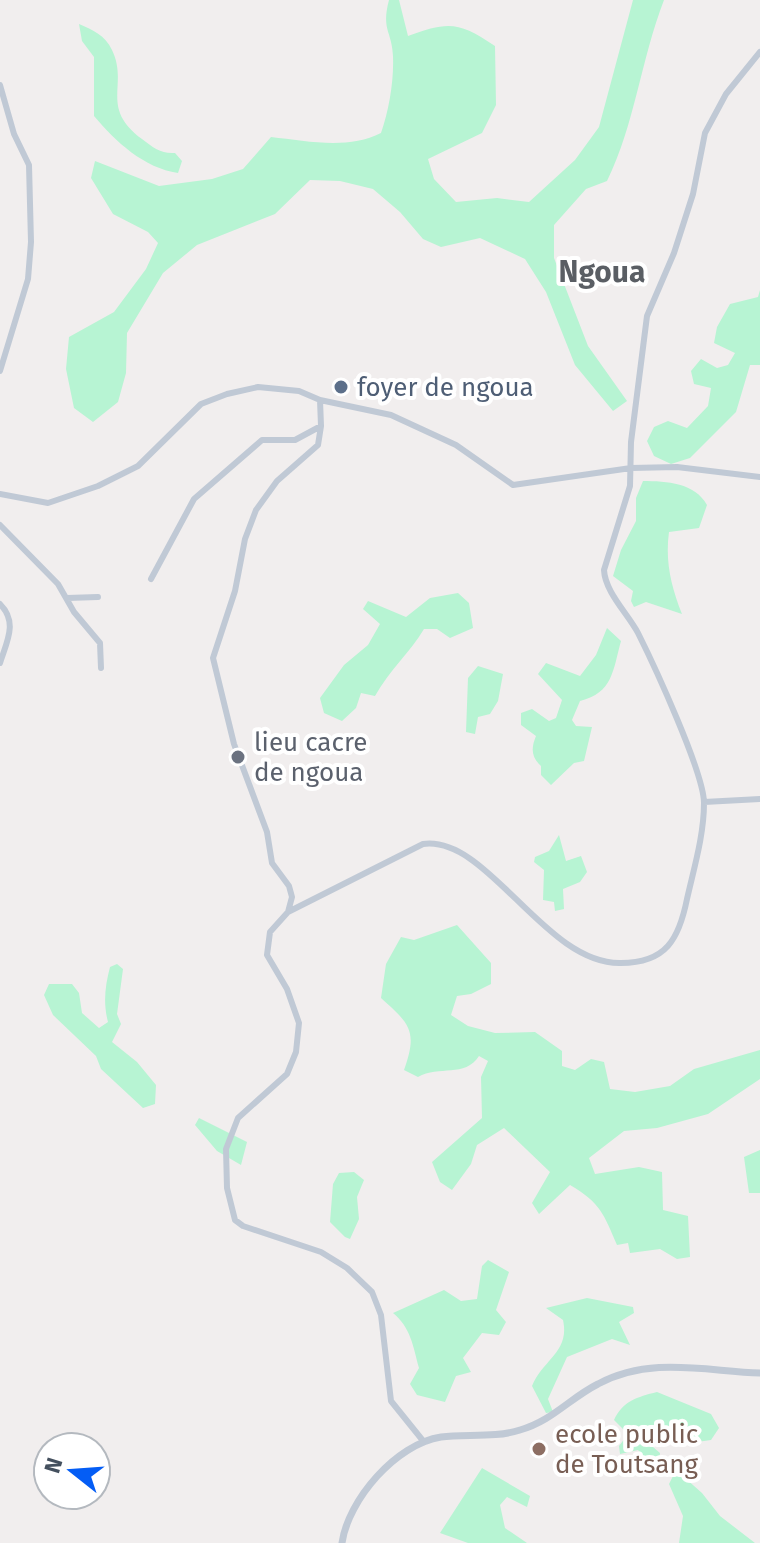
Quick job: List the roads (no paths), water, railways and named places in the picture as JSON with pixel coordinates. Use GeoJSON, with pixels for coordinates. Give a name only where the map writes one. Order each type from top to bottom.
{"type":"FeatureCollection","features":[{"type":"Feature","properties":{"kind":"street"},"geometry":{"type":"LineString","coordinates":[[424,1442],[391,1401],[381,1315],[372,1292],[347,1268],[321,1252],[243,1226],[231,1209],[227,1138],[244,1111],[287,1074],[299,1037],[295,1009],[267,955],[266,944],[270,932],[288,912],[423,844],[434,842],[479,866],[575,948],[606,961],[636,961],[663,951],[680,931],[704,802],[698,777],[654,665],[604,577],[631,468],[631,442],[647,316],[674,253],[693,194],[705,133],[726,94],[760,52]]}},
{"type":"Feature","properties":{"kind":"street"},"geometry":{"type":"LineString","coordinates":[[0,85],[14,134],[29,165],[31,242],[28,279],[0,371]]}},
{"type":"Feature","properties":{"kind":"street"},"geometry":{"type":"LineString","coordinates":[[0,494],[48,503],[129,473],[192,411],[227,394],[258,387],[288,388],[320,400],[377,411],[421,427],[456,445],[513,485],[631,468],[677,467],[760,477]]}},
{"type":"Feature","properties":{"kind":"street"},"geometry":{"type":"LineString","coordinates":[[288,912],[292,897],[289,886],[272,863],[267,832],[234,744],[213,658],[235,591],[245,539],[256,510],[277,481],[318,445],[320,400]]}},
{"type":"Feature","properties":{"kind":"street"},"geometry":{"type":"LineString","coordinates":[[151,579],[185,512],[204,488],[262,440],[295,440],[321,426]]}},
{"type":"Feature","properties":{"kind":"street"},"geometry":{"type":"LineString","coordinates":[[0,525],[38,562],[101,646],[101,668]]}},
{"type":"Feature","properties":{"kind":"street"},"geometry":{"type":"LineString","coordinates":[[67,598],[98,597]]}},
{"type":"Feature","properties":{"kind":"street"},"geometry":{"type":"LineString","coordinates":[[0,604],[8,613],[11,625],[0,663]]}},
{"type":"Feature","properties":{"kind":"street"},"geometry":{"type":"LineString","coordinates":[[704,802],[760,799]]}},
{"type":"Feature","properties":{"kind":"street"},"geometry":{"type":"LineString","coordinates":[[342,1543],[348,1515],[367,1487],[424,1442],[527,1428],[558,1415],[594,1386],[635,1370],[685,1366],[760,1373]]}},
{"type":"Feature","properties":{"kind":"place","name":"foyer de ngoua"},"geometry":{"type":"Point","coordinates":[341,387]}},
{"type":"Feature","properties":{"kind":"place","name":"lieu cacre de ngoua"},"geometry":{"type":"Point","coordinates":[238,757]}},
{"type":"Feature","properties":{"kind":"place","name":"ecole public de Toutsang"},"geometry":{"type":"Point","coordinates":[539,1449]}},
{"type":"Feature","properties":{"kind":"district","name":"Ngoua"},"geometry":{"type":"Point","coordinates":[602,272]}}]}
